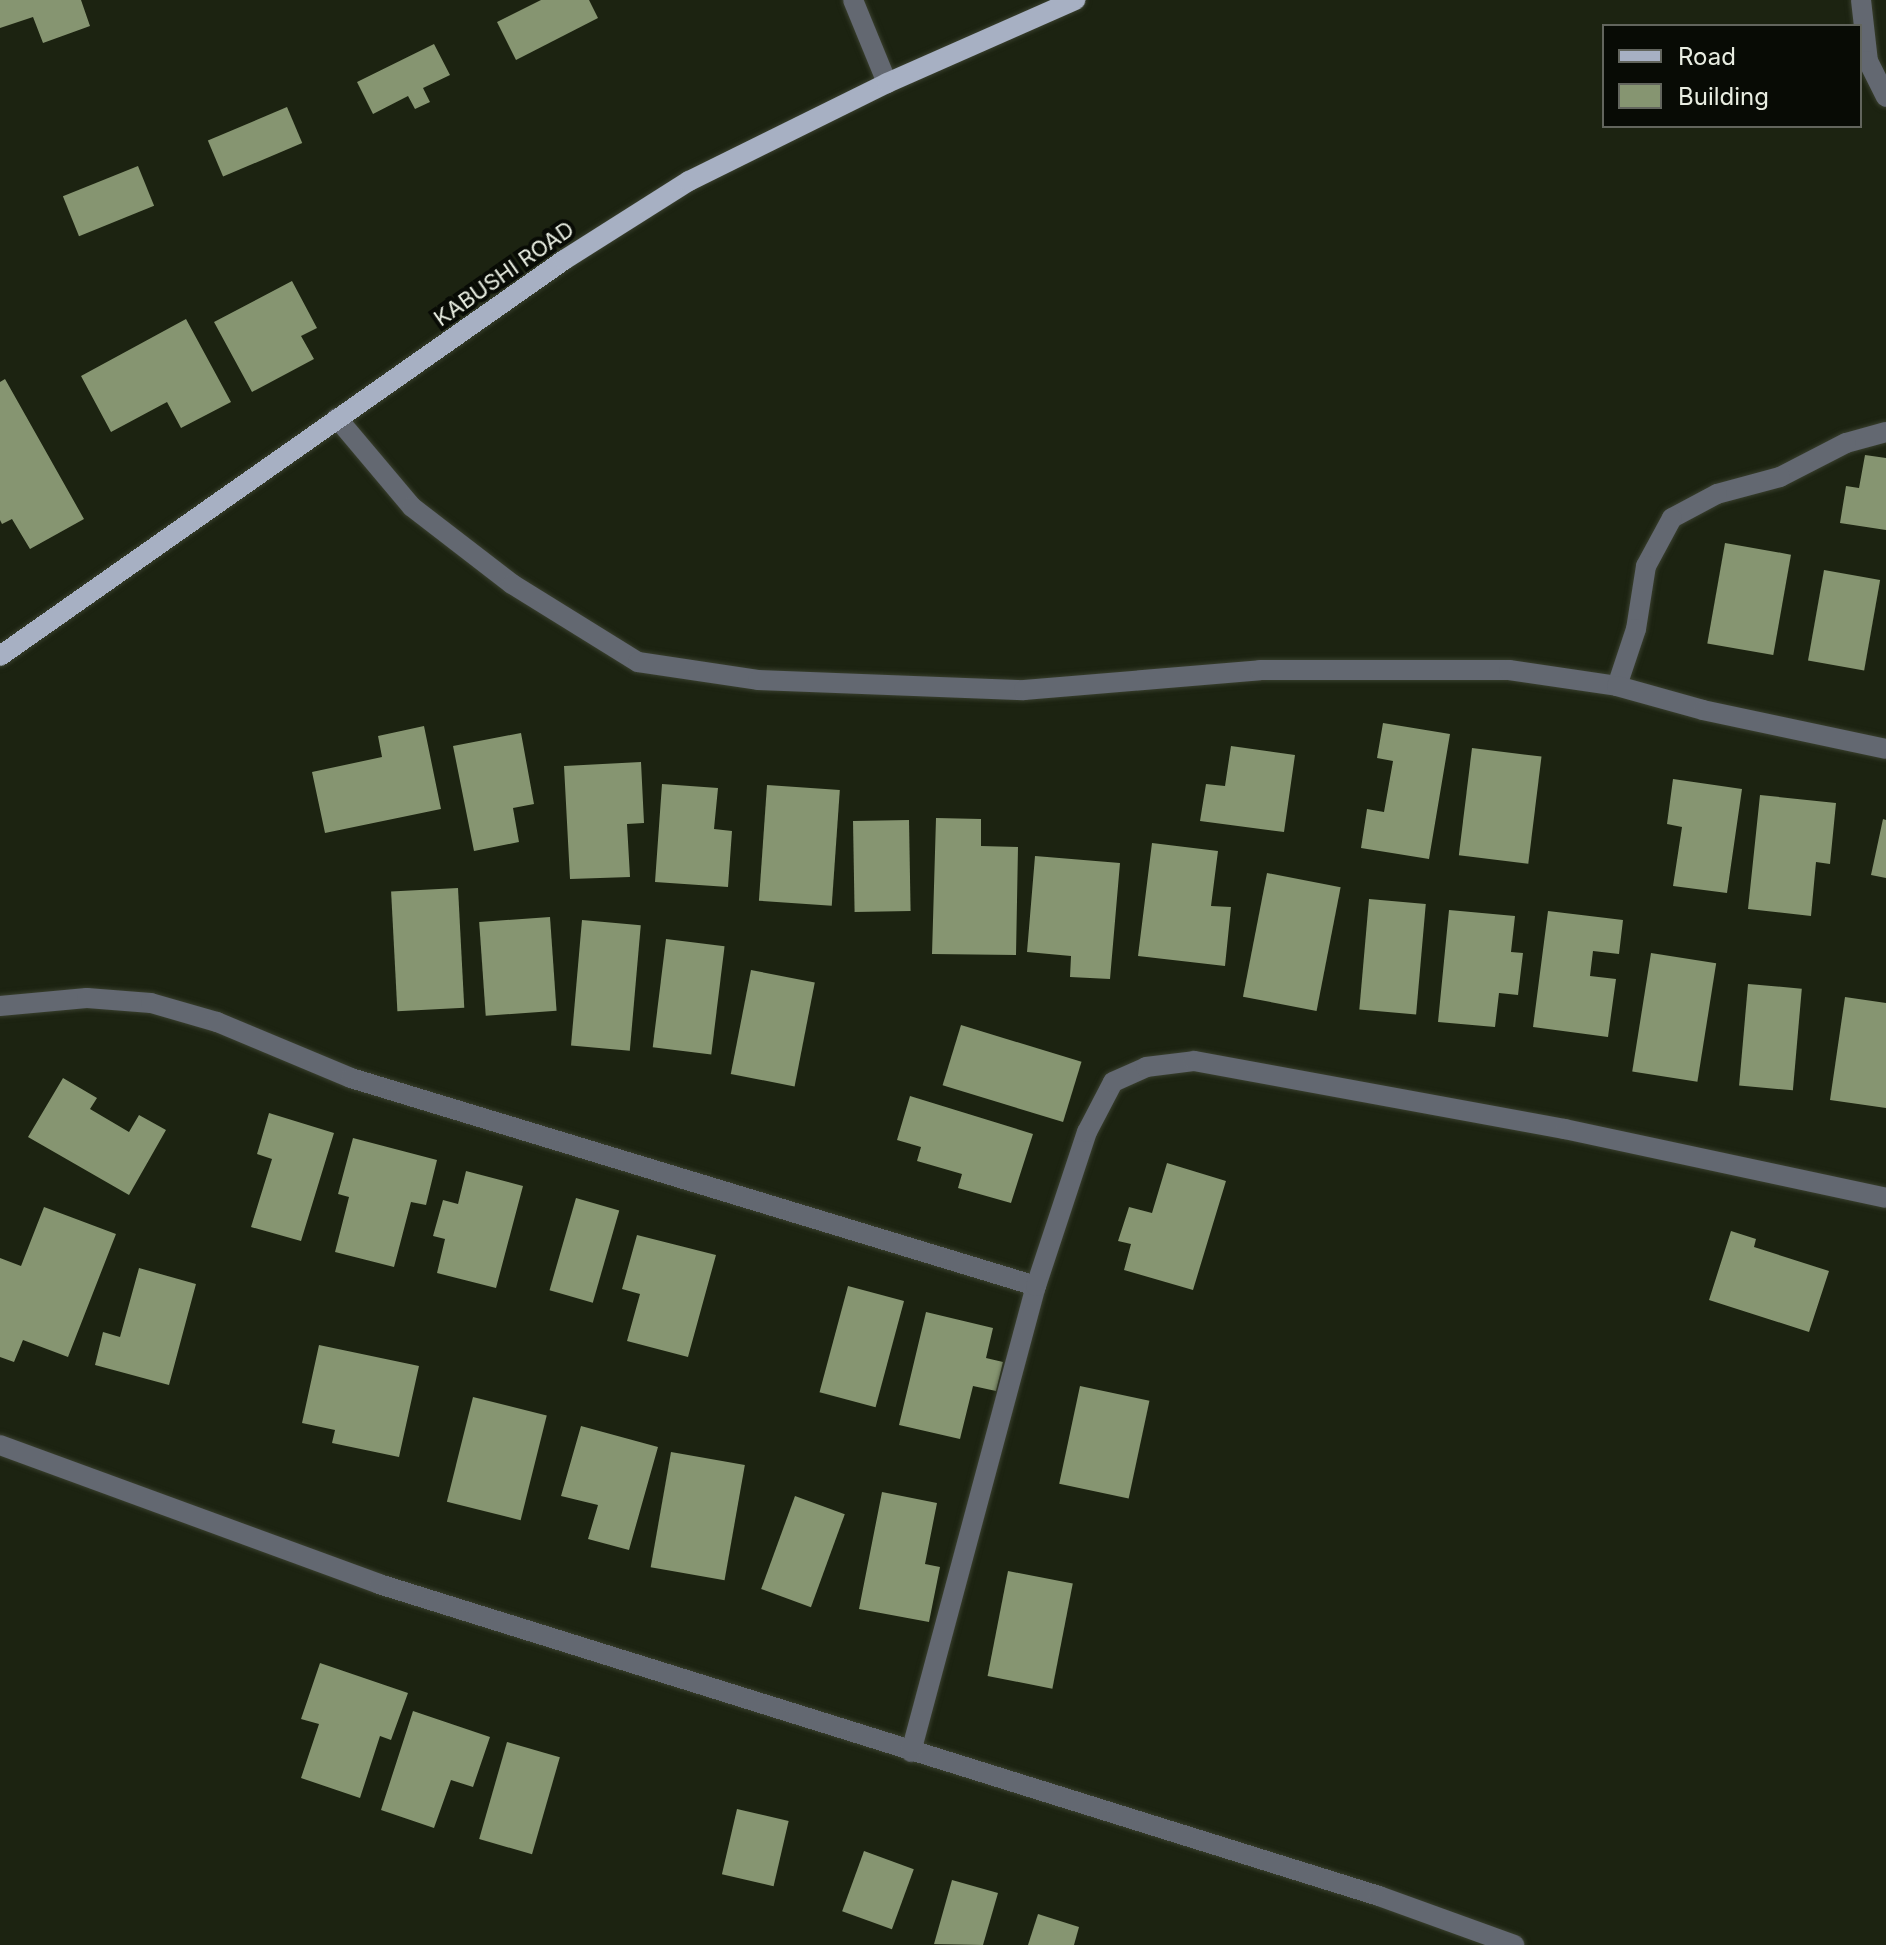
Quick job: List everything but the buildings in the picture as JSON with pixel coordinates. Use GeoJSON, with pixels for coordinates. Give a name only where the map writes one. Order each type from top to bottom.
{"type":"FeatureCollection","features":[{"type":"Feature","properties":{"kind":"main road","name":"KABUSHI ROAD"},"geometry":{"type":"LineString","coordinates":[[0,656],[564,260],[689,181],[887,83],[1075,0]]}},
{"type":"Feature","properties":{"kind":"street"},"geometry":{"type":"LineString","coordinates":[[853,0],[887,83]]}},
{"type":"Feature","properties":{"kind":"street"},"geometry":{"type":"LineString","coordinates":[[1861,0],[1868,61],[1886,97]]}},
{"type":"Feature","properties":{"kind":"street"},"geometry":{"type":"LineString","coordinates":[[337,418],[412,507],[512,584],[638,662],[758,680],[1024,690],[1260,670],[1509,670],[1617,686],[1703,710],[1886,749]]}},
{"type":"Feature","properties":{"kind":"street"},"geometry":{"type":"LineString","coordinates":[[1617,686],[1636,629],[1646,566],[1672,518],[1717,494],[1780,477],[1846,443],[1886,432]]}},
{"type":"Feature","properties":{"kind":"street"},"geometry":{"type":"LineString","coordinates":[[0,1006],[87,998],[151,1003],[217,1022],[351,1078],[1036,1286]]}},
{"type":"Feature","properties":{"kind":"street"},"geometry":{"type":"LineString","coordinates":[[911,1752],[1036,1286],[1087,1132],[1113,1082],[1146,1067],[1194,1061],[1565,1129],[1886,1198]]}},
{"type":"Feature","properties":{"kind":"street"},"geometry":{"type":"LineString","coordinates":[[0,1445],[379,1584],[1379,1896],[1514,1945]]}}]}
